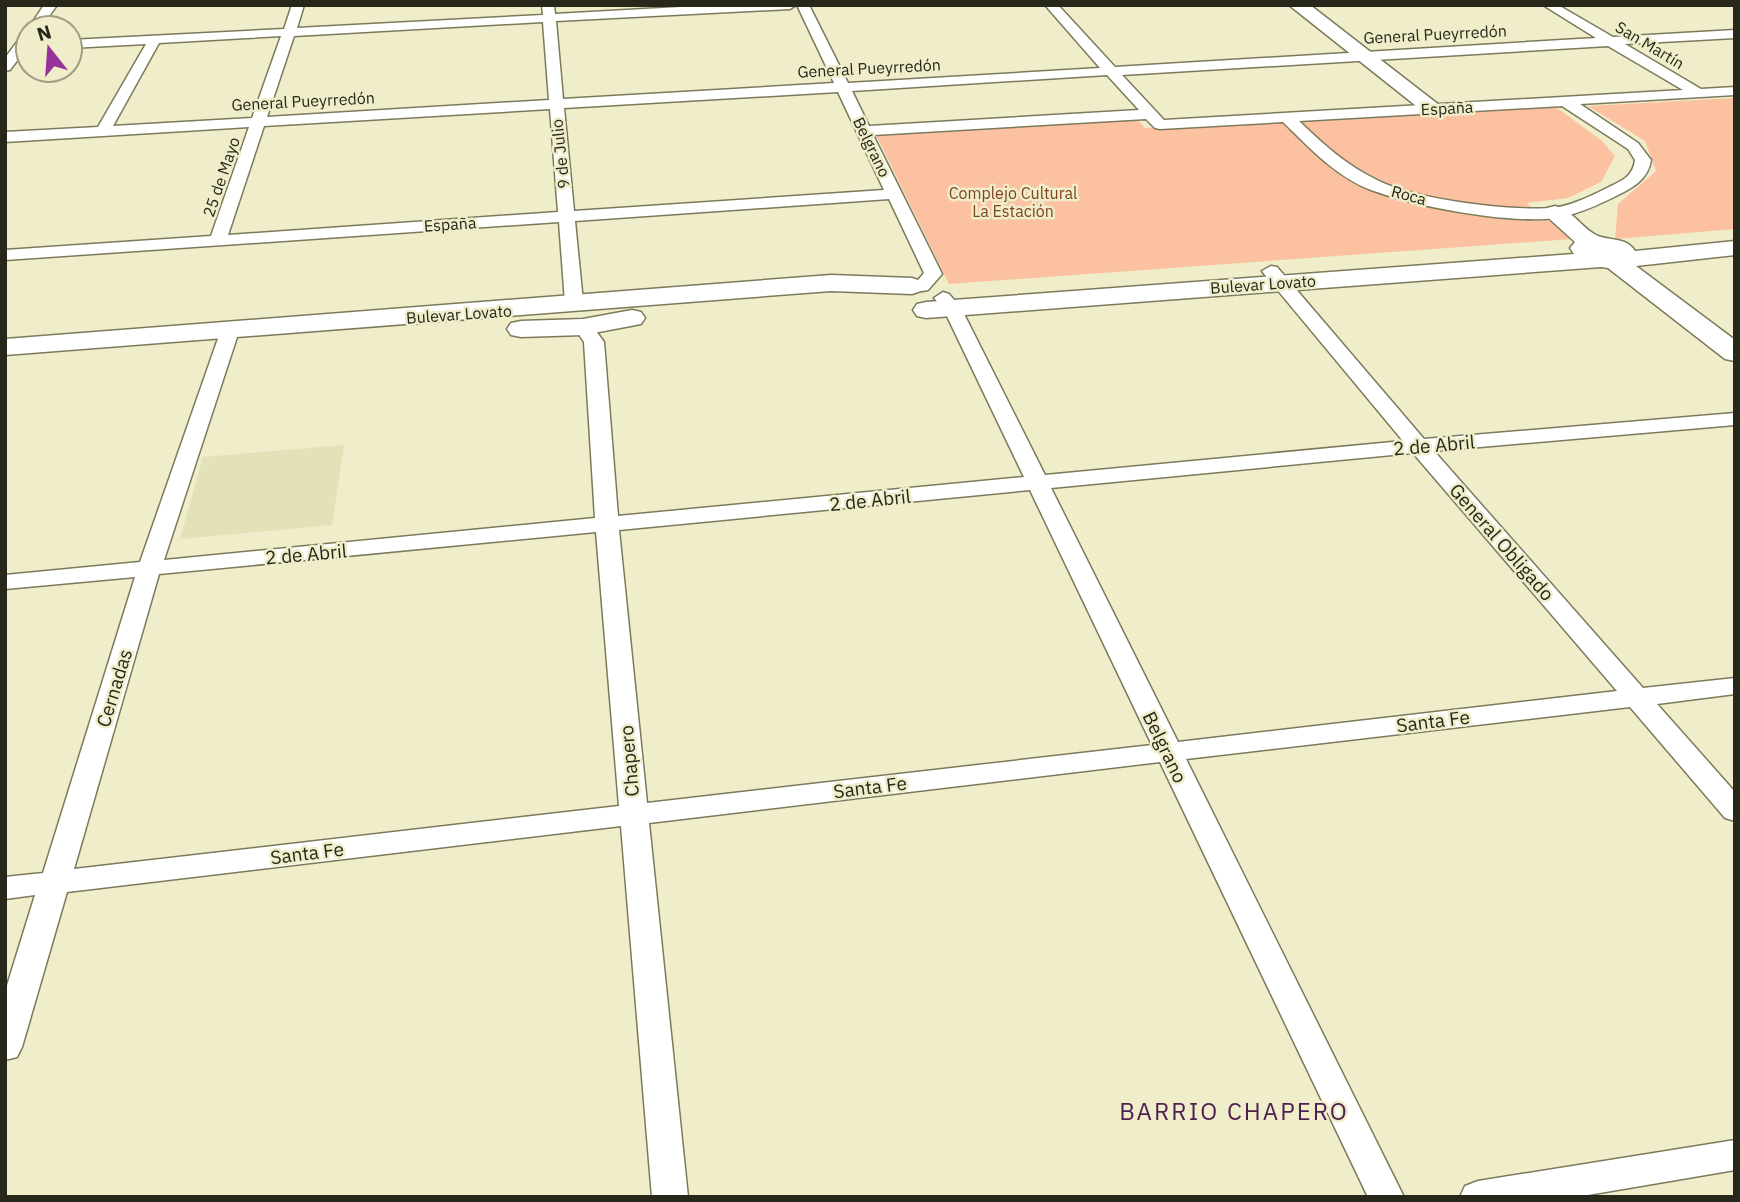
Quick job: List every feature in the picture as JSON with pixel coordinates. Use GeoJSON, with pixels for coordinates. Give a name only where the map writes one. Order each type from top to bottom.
{"type":"FeatureCollection","features":[{"type":"Feature","properties":{"kind":"main road"},"geometry":{"type":"LineString","coordinates":[[1298,5],[1432,109]]}},
{"type":"Feature","properties":{"kind":"main road"},"geometry":{"type":"LineString","coordinates":[[1555,213],[1735,353]]}},
{"type":"Feature","properties":{"kind":"main road","name":"Bulevar Lovato"},"geometry":{"type":"LineString","coordinates":[[1603,252],[1735,235]]}},
{"type":"Feature","properties":{"kind":"main road","name":"Bulevar Lovato"},"geometry":{"type":"LineString","coordinates":[[5,347],[225,340],[578,315],[831,284],[931,296],[1276,277],[1603,252],[1735,248]]}},
{"type":"Feature","properties":{"kind":"main road","name":"Bulevar Lovato"},"geometry":{"type":"LineString","coordinates":[[578,315],[656,315],[828,304],[898,308],[931,296]]}},
{"type":"Feature","properties":{"kind":"main road","name":"Bulevar Lovato"},"geometry":{"type":"LineString","coordinates":[[5,365],[225,340]]}},
{"type":"Feature","properties":{"kind":"street","name":"25 de Mayo"},"geometry":{"type":"LineString","coordinates":[[218,240],[298,5]]}},
{"type":"Feature","properties":{"kind":"street"},"geometry":{"type":"LineString","coordinates":[[84,43],[289,32],[548,12],[790,5]]}},
{"type":"Feature","properties":{"kind":"street","name":"Belgrano"},"geometry":{"type":"LineString","coordinates":[[803,5],[933,274],[931,296],[1036,484],[1386,1197]]}},
{"type":"Feature","properties":{"kind":"street"},"geometry":{"type":"LineString","coordinates":[[1051,5],[1149,114]]}},
{"type":"Feature","properties":{"kind":"street","name":"San Martín"},"geometry":{"type":"LineString","coordinates":[[1549,5],[1698,93]]}},
{"type":"Feature","properties":{"kind":"street","name":"9 de Julio"},"geometry":{"type":"LineString","coordinates":[[548,12],[566,216],[578,315]]}},
{"type":"Feature","properties":{"kind":"street","name":"General Pueyrredón"},"geometry":{"type":"LineString","coordinates":[[5,137],[1735,34]]}},
{"type":"Feature","properties":{"kind":"street"},"geometry":{"type":"LineString","coordinates":[[103,131],[155,39]]}},
{"type":"Feature","properties":{"kind":"street","name":"España"},"geometry":{"type":"LineString","coordinates":[[1149,114],[1160,125],[1735,91]]}},
{"type":"Feature","properties":{"kind":"street","name":"Roca"},"geometry":{"type":"LineString","coordinates":[[1287,118],[1335,163],[1386,189],[1448,205],[1492,211],[1555,213],[1594,201],[1632,182],[1642,168],[1643,160],[1633,146],[1565,101]]}},
{"type":"Feature","properties":{"kind":"street"},"geometry":{"type":"LineString","coordinates":[[865,131],[1149,114]]}},
{"type":"Feature","properties":{"kind":"street","name":"España"},"geometry":{"type":"LineString","coordinates":[[5,255],[895,194]]}},
{"type":"Feature","properties":{"kind":"street","name":"General Obligado"},"geometry":{"type":"LineString","coordinates":[[1276,277],[1418,446],[1735,811]]}},
{"type":"Feature","properties":{"kind":"street","name":"Chapero"},"geometry":{"type":"LineString","coordinates":[[578,315],[594,342],[607,525],[670,1197]]}},
{"type":"Feature","properties":{"kind":"street","name":"Cernadas"},"geometry":{"type":"LineString","coordinates":[[5,1047],[149,569],[225,340]]}},
{"type":"Feature","properties":{"kind":"street","name":"2 de Abril"},"geometry":{"type":"LineString","coordinates":[[5,582],[1418,446],[1735,419]]}},
{"type":"Feature","properties":{"kind":"street","name":"Santa Fe"},"geometry":{"type":"LineString","coordinates":[[5,888],[1735,686]]}},
{"type":"Feature","properties":{"kind":"street"},"geometry":{"type":"LineString","coordinates":[[1478,1197],[1735,1155]]}},
{"type":"Feature","properties":{"kind":"shaded area"},"geometry":{"type":"Polygon","coordinates":[[[344,445],[332,525],[180,539],[203,457],[344,445]]]}},
{"type":"Feature","properties":{"kind":"green space"},"geometry":{"type":"Polygon","coordinates":[[[1735,98],[1735,229],[1615,239],[1618,204],[1656,171],[1645,141],[1588,106],[1735,98]]]}},
{"type":"Feature","properties":{"kind":"green space","name":"Complejo Cultural La Estación"},"geometry":{"type":"Polygon","coordinates":[[[1553,105],[1601,140],[1615,156],[1601,182],[1568,198],[1526,203],[1572,239],[949,284],[875,133],[1135,117],[1145,128],[1553,105]]]}},
{"type":"Feature","properties":{"kind":"district","name":"BARRIO CHAPERO"},"geometry":{"type":"Point","coordinates":[1234,1111]}}]}
